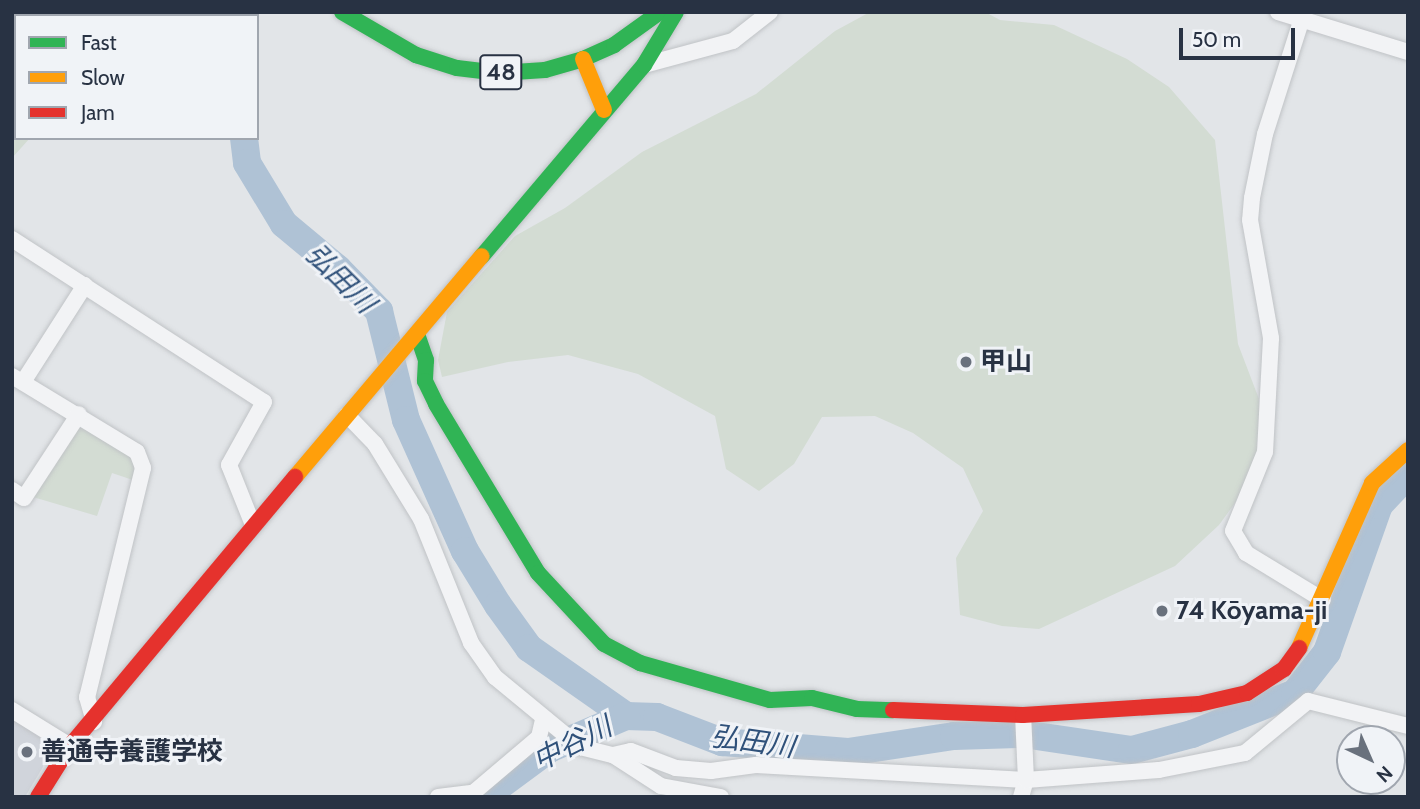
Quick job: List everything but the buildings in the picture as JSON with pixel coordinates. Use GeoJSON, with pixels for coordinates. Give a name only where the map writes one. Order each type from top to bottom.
{"type":"FeatureCollection","features":[{"type":"Feature","properties":{"kind":"street","name":"48"},"geometry":{"type":"LineString","coordinates":[[342,12],[404,49],[457,68],[499,73],[545,70],[583,59],[614,45],[660,12]]}},
{"type":"Feature","properties":{"kind":"street"},"geometry":{"type":"LineString","coordinates":[[38,797],[70,746],[94,722],[253,525],[381,373],[414,339],[643,65],[676,12]]}},
{"type":"Feature","properties":{"kind":"street"},"geometry":{"type":"LineString","coordinates":[[643,65],[733,41],[770,12]]}},
{"type":"Feature","properties":{"kind":"street"},"geometry":{"type":"LineString","coordinates":[[1278,12],[1302,16],[1408,52]]}},
{"type":"Feature","properties":{"kind":"street"},"geometry":{"type":"LineString","coordinates":[[1302,16],[1265,134],[1252,198],[1251,220],[1270,338],[1265,452],[1233,531],[1246,553],[1323,600]]}},
{"type":"Feature","properties":{"kind":"street"},"geometry":{"type":"LineString","coordinates":[[583,59],[604,110]]}},
{"type":"Feature","properties":{"kind":"street"},"geometry":{"type":"LineString","coordinates":[[12,239],[264,402],[229,465],[253,525]]}},
{"type":"Feature","properties":{"kind":"street"},"geometry":{"type":"LineString","coordinates":[[85,285],[18,379],[137,452],[143,468],[88,697],[94,722]]}},
{"type":"Feature","properties":{"kind":"street"},"geometry":{"type":"LineString","coordinates":[[414,339],[426,360],[425,381],[436,404],[513,534],[538,573],[604,644],[640,663],[770,700],[812,698],[857,709],[1023,715],[1199,704],[1247,693],[1284,669],[1323,600],[1371,482],[1408,450]]}},
{"type":"Feature","properties":{"kind":"street"},"geometry":{"type":"LineString","coordinates":[[12,490],[24,498],[79,414]]}},
{"type":"Feature","properties":{"kind":"street"},"geometry":{"type":"LineString","coordinates":[[347,415],[375,444],[421,519],[471,643],[495,677],[549,725],[580,747],[613,755],[661,786],[722,797]]}},
{"type":"Feature","properties":{"kind":"street"},"geometry":{"type":"LineString","coordinates":[[613,755],[631,751],[677,768],[711,771],[756,765],[1026,780],[1159,770],[1245,752],[1308,701],[1408,726]]}},
{"type":"Feature","properties":{"kind":"street"},"geometry":{"type":"LineString","coordinates":[[12,710],[70,746]]}},
{"type":"Feature","properties":{"kind":"street"},"geometry":{"type":"LineString","coordinates":[[1021,797],[1026,780],[1023,715]]}},
{"type":"Feature","properties":{"kind":"street"},"geometry":{"type":"LineString","coordinates":[[438,797],[473,793],[539,737],[549,725]]}},
{"type":"Feature","properties":{"kind":"shaded area"},"geometry":{"type":"Polygon","coordinates":[[[12,12],[142,12],[14,14],[14,140],[28,140],[12,158],[12,12]]]}},
{"type":"Feature","properties":{"kind":"shaded area"},"geometry":{"type":"Polygon","coordinates":[[[870,12],[985,12],[1000,20],[1054,25],[1127,59],[1169,87],[1215,140],[1238,344],[1259,399],[1264,448],[1251,481],[1219,525],[1175,566],[1039,629],[1002,626],[960,615],[956,558],[983,511],[963,468],[913,433],[875,416],[822,417],[794,464],[759,491],[726,469],[715,416],[638,374],[568,355],[508,362],[442,377],[438,360],[447,312],[515,236],[565,208],[642,152],[756,94],[835,31],[870,12]]]}},
{"type":"Feature","properties":{"kind":"shaded area"},"geometry":{"type":"Polygon","coordinates":[[[86,427],[135,457],[138,466],[133,480],[112,473],[97,516],[33,497],[77,429],[86,427]]]}},
{"type":"Feature","properties":{"kind":"shaded area","name":"善通寺養護学校"},"geometry":{"type":"Polygon","coordinates":[[[12,718],[42,737],[43,767],[25,797],[12,797],[12,718]]]}},
{"type":"Feature","properties":{"kind":"waterway","name":"弘田川"},"geometry":{"type":"LineString","coordinates":[[244,140],[247,163],[284,224],[338,269],[379,311],[406,420],[465,551],[498,605],[529,648],[626,716],[657,717],[722,742],[848,752],[954,736],[1023,734],[1132,750],[1192,734],[1295,693],[1327,652],[1379,505],[1408,474]]}},
{"type":"Feature","properties":{"kind":"waterway","name":"中谷川"},"geometry":{"type":"LineString","coordinates":[[484,797],[549,749],[626,716]]}},
{"type":"Feature","properties":{"kind":"traffic: fast"},"geometry":{"type":"LineString","coordinates":[[342,12],[416,55],[457,68],[499,73],[545,70],[583,59],[614,45],[660,12]]}},
{"type":"Feature","properties":{"kind":"traffic: fast"},"geometry":{"type":"LineString","coordinates":[[482,256],[644,65],[676,12]]}},
{"type":"Feature","properties":{"kind":"traffic: fast"},"geometry":{"type":"LineString","coordinates":[[417,334],[426,360],[425,381],[436,404],[538,573],[604,644],[640,663],[770,700],[812,698],[857,709],[893,710]]}},
{"type":"Feature","properties":{"kind":"traffic: slow"},"geometry":{"type":"LineString","coordinates":[[583,59],[604,110]]}},
{"type":"Feature","properties":{"kind":"traffic: slow"},"geometry":{"type":"LineString","coordinates":[[295,477],[482,256]]}},
{"type":"Feature","properties":{"kind":"traffic: slow"},"geometry":{"type":"LineString","coordinates":[[1299,648],[1372,483],[1408,450]]}},
{"type":"Feature","properties":{"kind":"traffic: jam"},"geometry":{"type":"LineString","coordinates":[[38,797],[70,746],[295,477]]}},
{"type":"Feature","properties":{"kind":"traffic: jam"},"geometry":{"type":"LineString","coordinates":[[893,710],[1023,715],[1199,704],[1247,693],[1284,669],[1299,648]]}},
{"type":"Feature","properties":{"kind":"place","name":"甲山"},"geometry":{"type":"Point","coordinates":[966,362]}},
{"type":"Feature","properties":{"kind":"place","name":"74 Kōyama-ji"},"geometry":{"type":"Point","coordinates":[1162,611]}},
{"type":"Feature","properties":{"kind":"place","name":"善通寺養護学校"},"geometry":{"type":"Point","coordinates":[27,752]}}]}
